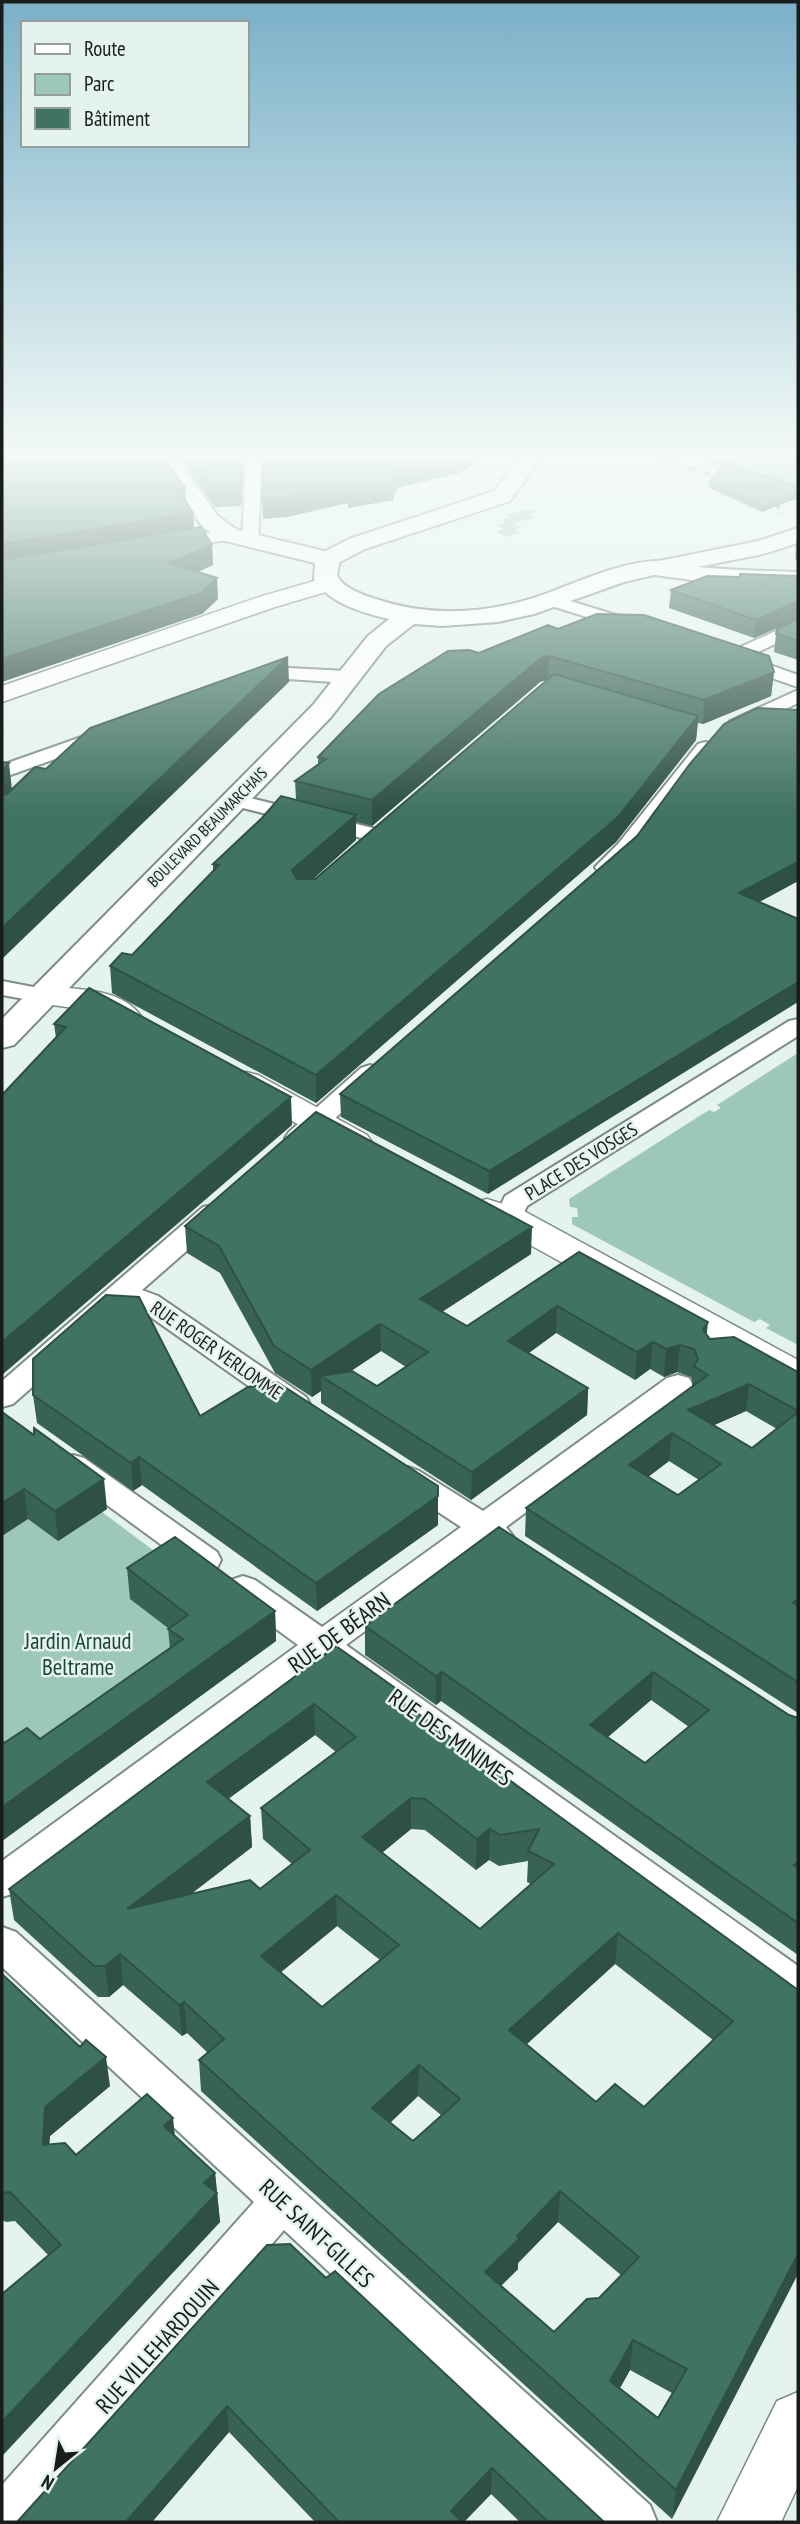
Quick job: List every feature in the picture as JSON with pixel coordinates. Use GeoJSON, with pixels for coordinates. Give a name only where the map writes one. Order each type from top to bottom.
{"type":"FeatureCollection","features":[{"type":"Feature","properties":{"kind":"main road"},"geometry":{"type":"LineString","coordinates":[[326,577],[328,584],[364,602],[410,615],[444,619],[487,618],[621,577]]}},
{"type":"Feature","properties":{"kind":"main road"},"geometry":{"type":"LineString","coordinates":[[743,577],[798,579]]}},
{"type":"Feature","properties":{"kind":"main road","name":"BOULEVARD BEAUMARCHAIS"},"geometry":{"type":"LineString","coordinates":[[2,1038],[41,995],[322,711],[377,641],[410,615]]}},
{"type":"Feature","properties":{"kind":"street"},"geometry":{"type":"LineString","coordinates":[[2,694],[267,602],[328,584]]}},
{"type":"Feature","properties":{"kind":"street"},"geometry":{"type":"LineString","coordinates":[[551,600],[650,632]]}},
{"type":"Feature","properties":{"kind":"street"},"geometry":{"type":"LineString","coordinates":[[798,626],[725,656],[798,681]]}},
{"type":"Feature","properties":{"kind":"street"},"geometry":{"type":"LineString","coordinates":[[240,685],[268,674],[302,673],[348,677]]}},
{"type":"Feature","properties":{"kind":"street"},"geometry":{"type":"LineString","coordinates":[[588,882],[626,849],[678,779],[706,735],[798,696]]}},
{"type":"Feature","properties":{"kind":"street"},"geometry":{"type":"LineString","coordinates":[[2,772],[36,769],[125,727]]}},
{"type":"Feature","properties":{"kind":"street"},"geometry":{"type":"LineString","coordinates":[[234,800],[377,836]]}},
{"type":"Feature","properties":{"kind":"street"},"geometry":{"type":"LineString","coordinates":[[357,853],[397,818]]}},
{"type":"Feature","properties":{"kind":"street"},"geometry":{"type":"LineString","coordinates":[[2,988],[97,1001],[145,1027]]}},
{"type":"Feature","properties":{"kind":"street","name":"PLACE DES VOSGES"},"geometry":{"type":"LineString","coordinates":[[798,1027],[515,1202],[509,1218],[728,1350],[798,1376]]}},
{"type":"Feature","properties":{"kind":"street"},"geometry":{"type":"LineString","coordinates":[[276,1157],[388,1057]]}},
{"type":"Feature","properties":{"kind":"street"},"geometry":{"type":"LineString","coordinates":[[218,1067],[378,1155]]}},
{"type":"Feature","properties":{"kind":"street"},"geometry":{"type":"LineString","coordinates":[[2,1397],[236,1192]]}},
{"type":"Feature","properties":{"kind":"street"},"geometry":{"type":"LineString","coordinates":[[461,1200],[509,1218]]}},
{"type":"Feature","properties":{"kind":"street","name":"RUE ROGER VERLOMME"},"geometry":{"type":"LineString","coordinates":[[123,1292],[148,1302],[321,1421]]}},
{"type":"Feature","properties":{"kind":"street","name":"RUE DE BÉARN"},"geometry":{"type":"LineString","coordinates":[[2,1882],[678,1385]]}},
{"type":"Feature","properties":{"kind":"street","name":"RUE DES MINIMES"},"geometry":{"type":"LineString","coordinates":[[22,1428],[798,1987]]}},
{"type":"Feature","properties":{"kind":"street"},"geometry":{"type":"LineString","coordinates":[[380,1459],[520,1551]]}},
{"type":"Feature","properties":{"kind":"street","name":"RUE SAINT-GILLES"},"geometry":{"type":"LineString","coordinates":[[2,1943],[632,2522]]}},
{"type":"Feature","properties":{"kind":"street","name":"RUE VILLEHARDOUIN"},"geometry":{"type":"LineString","coordinates":[[2,2520],[282,2201]]}},
{"type":"Feature","properties":{"kind":"street"},"geometry":{"type":"LineString","coordinates":[[748,2522],[798,2422]]}},
{"type":"Feature","properties":{"kind":"green space"},"geometry":{"type":"Polygon","coordinates":[[[798,1053],[798,1345],[766,1328],[770,1325],[760,1319],[754,1322],[572,1224],[572,1217],[578,1217],[577,1208],[570,1207],[569,1199],[709,1110],[714,1112],[721,1108],[717,1105],[798,1053]]]}},
{"type":"Feature","properties":{"kind":"green space","name":"Jardin Arnaud Beltrame"},"geometry":{"type":"Polygon","coordinates":[[[2,1499],[102,1512],[177,1568],[177,1635],[190,1646],[2,1768],[2,1499]]]}},
{"type":"Feature","properties":{"kind":"building"},"geometry":{"type":"Polygon","coordinates":[[[2,577],[217,578],[201,593],[2,659],[2,577]]]}},
{"type":"Feature","properties":{"kind":"building"},"geometry":{"type":"Polygon","coordinates":[[[705,577],[798,577],[798,601],[756,620],[671,590],[705,577]]]}},
{"type":"Feature","properties":{"kind":"building"},"geometry":{"type":"Polygon","coordinates":[[[597,614],[644,615],[769,656],[774,672],[704,700],[549,656],[541,658],[372,800],[295,781],[326,759],[318,757],[379,694],[448,651],[469,650],[479,653],[548,625],[558,629],[597,614]]]}},
{"type":"Feature","properties":{"kind":"building"},"geometry":{"type":"Polygon","coordinates":[[[798,619],[798,641],[776,634],[777,629],[798,619]]]}},
{"type":"Feature","properties":{"kind":"building"},"geometry":{"type":"Polygon","coordinates":[[[288,657],[2,928],[2,795],[7,794],[35,767],[46,769],[90,728],[288,657]]]}},
{"type":"Feature","properties":{"kind":"building"},"geometry":{"type":"Polygon","coordinates":[[[554,674],[698,716],[618,817],[316,1075],[110,966],[122,953],[132,955],[219,865],[213,864],[262,818],[281,796],[356,815],[292,870],[297,879],[315,879],[554,674]]]}},
{"type":"Feature","properties":{"kind":"building"},"geometry":{"type":"Polygon","coordinates":[[[757,708],[798,710],[798,862],[739,893],[798,919],[798,982],[489,1171],[340,1094],[637,836],[689,765],[724,724],[757,708]]]}},
{"type":"Feature","properties":{"kind":"building"},"geometry":{"type":"Polygon","coordinates":[[[2,762],[9,763],[2,771],[2,762]]]}},
{"type":"Feature","properties":{"kind":"building"},"geometry":{"type":"Polygon","coordinates":[[[89,988],[291,1097],[2,1342],[2,1095],[66,1027],[54,1024],[89,988]]]}},
{"type":"Feature","properties":{"kind":"building"},"geometry":{"type":"Polygon","coordinates":[[[316,1112],[532,1227],[420,1299],[467,1326],[579,1252],[708,1322],[703,1330],[710,1339],[734,1337],[798,1372],[798,1411],[749,1384],[688,1410],[752,1448],[798,1412],[798,1599],[793,1603],[798,1606],[798,1682],[526,1508],[708,1375],[694,1366],[698,1359],[694,1349],[680,1345],[666,1349],[653,1342],[637,1352],[557,1306],[508,1341],[588,1388],[472,1472],[321,1376],[352,1371],[377,1386],[428,1352],[380,1324],[311,1370],[274,1346],[219,1246],[185,1226],[316,1112]],[[672,1433],[629,1465],[678,1495],[721,1464],[672,1433]]]}},
{"type":"Feature","properties":{"kind":"building"},"geometry":{"type":"Polygon","coordinates":[[[106,1295],[139,1297],[200,1416],[248,1387],[277,1382],[438,1486],[438,1496],[316,1583],[139,1457],[131,1463],[33,1395],[33,1359],[106,1295]]]}},
{"type":"Feature","properties":{"kind":"building"},"geometry":{"type":"Polygon","coordinates":[[[2,1412],[34,1435],[34,1428],[104,1479],[55,1511],[24,1489],[2,1503],[2,1412]]]}},
{"type":"Feature","properties":{"kind":"building"},"geometry":{"type":"Polygon","coordinates":[[[499,1527],[789,1715],[798,1718],[798,1862],[794,1865],[798,1868],[798,1923],[442,1672],[436,1676],[365,1626],[499,1527]],[[653,1672],[590,1725],[645,1763],[709,1710],[653,1672]]]}},
{"type":"Feature","properties":{"kind":"building"},"geometry":{"type":"Polygon","coordinates":[[[175,1537],[275,1611],[2,1807],[2,1741],[4,1743],[27,1728],[40,1739],[183,1639],[168,1629],[188,1615],[127,1568],[175,1537]]]}},
{"type":"Feature","properties":{"kind":"building"},"geometry":{"type":"Polygon","coordinates":[[[336,1646],[405,1695],[398,1699],[798,1990],[798,2254],[676,2490],[199,2060],[224,2039],[184,2002],[179,2005],[120,1954],[105,1966],[94,1966],[9,1889],[336,1646]],[[314,1704],[207,1782],[250,1816],[127,1909],[250,1880],[260,1889],[310,1850],[261,1808],[356,1737],[314,1704]],[[411,1798],[362,1837],[480,1929],[554,1864],[528,1851],[539,1829],[500,1835],[490,1829],[477,1839],[425,1799],[411,1798]],[[336,1895],[261,1956],[322,2007],[399,1945],[336,1895]],[[618,1933],[509,2030],[596,2102],[615,2084],[644,2107],[733,2021],[618,1933]],[[419,2065],[372,2108],[413,2141],[460,2099],[419,2065]],[[560,2191],[517,2236],[520,2238],[485,2272],[554,2332],[587,2299],[599,2298],[639,2257],[560,2191]],[[633,2340],[610,2381],[658,2418],[687,2369],[633,2340]]]}},
{"type":"Feature","properties":{"kind":"building"},"geometry":{"type":"Polygon","coordinates":[[[2,1974],[80,2047],[86,2040],[106,2057],[45,2107],[43,2145],[65,2143],[76,2155],[147,2094],[173,2118],[164,2126],[215,2173],[204,2183],[217,2193],[2,2422],[2,2294],[61,2245],[10,2192],[2,2193],[2,1974]]]}},
{"type":"Feature","properties":{"kind":"building"},"geometry":{"type":"Polygon","coordinates":[[[290,2244],[326,2278],[335,2271],[604,2522],[548,2522],[492,2468],[451,2511],[462,2522],[339,2522],[227,2406],[126,2522],[17,2522],[267,2245],[290,2244]]]}}]}
